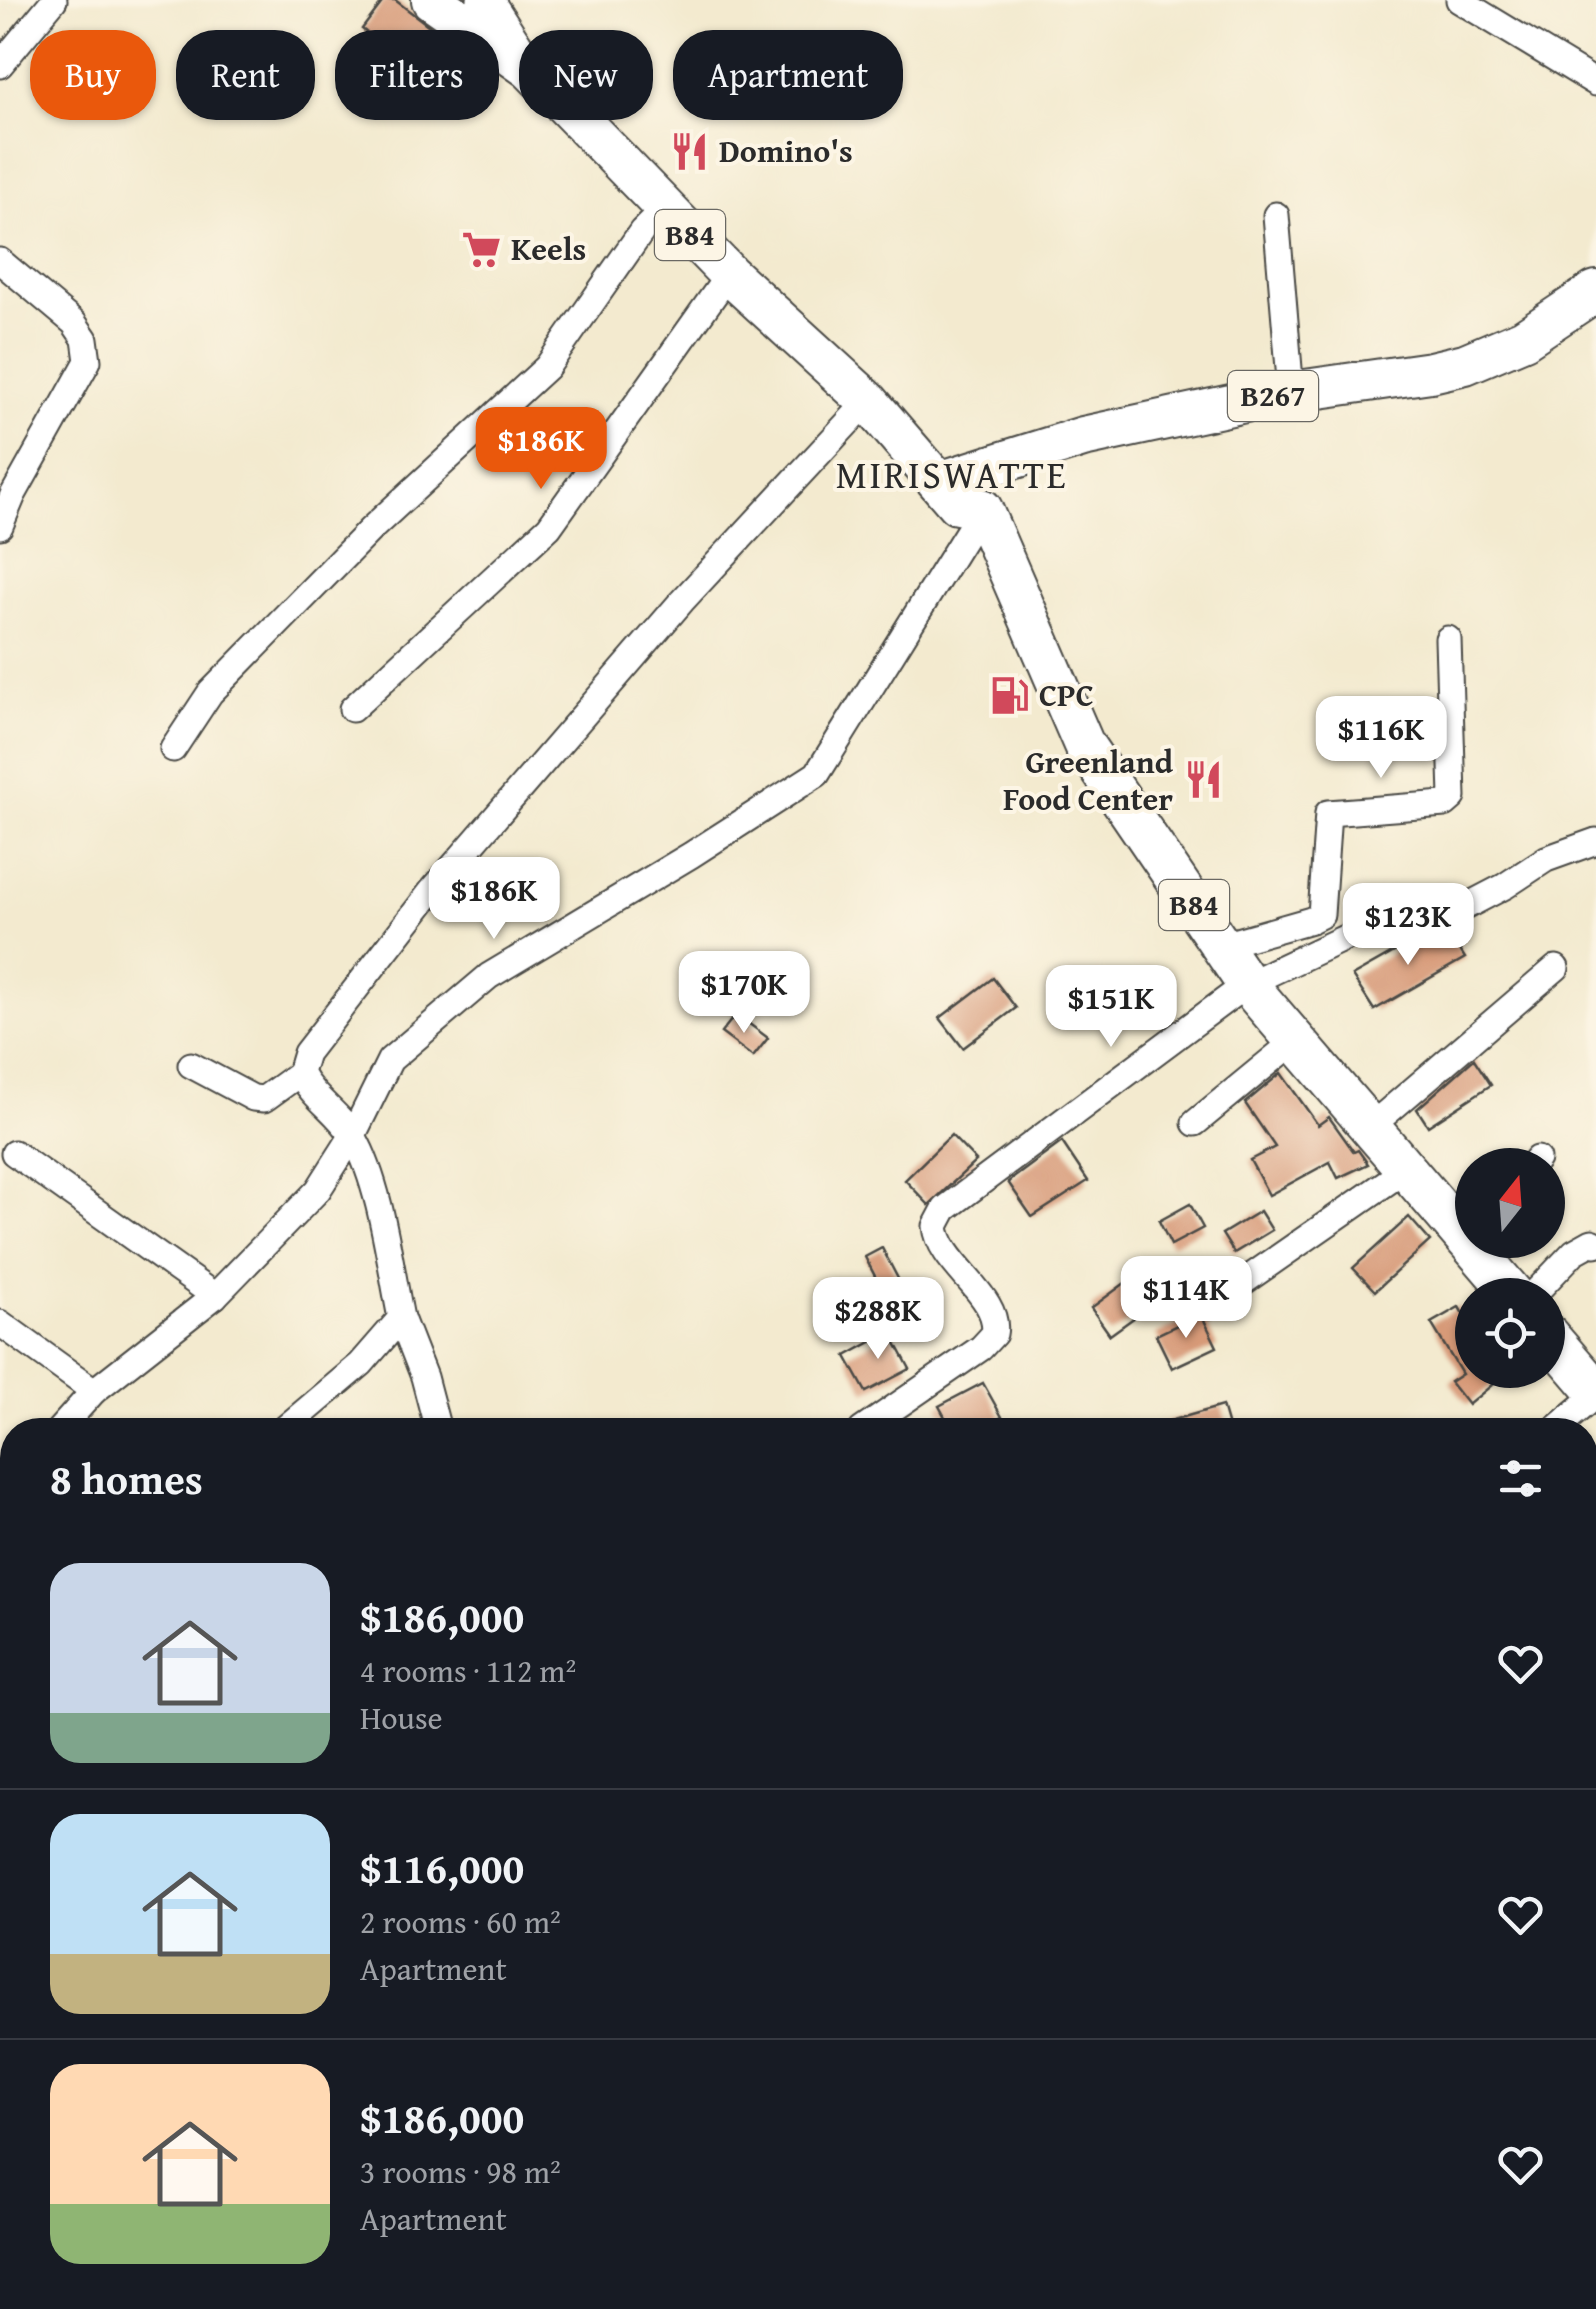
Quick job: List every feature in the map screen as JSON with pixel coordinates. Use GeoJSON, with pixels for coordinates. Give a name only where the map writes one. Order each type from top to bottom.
{"type":"FeatureCollection","features":[{"type":"Feature","properties":{"kind":"main road","name":"B84"},"geometry":{"type":"LineString","coordinates":[[432,0],[519,61]]}},
{"type":"Feature","properties":{"kind":"main road","name":"B84"},"geometry":{"type":"LineString","coordinates":[[579,120],[730,274],[868,401],[957,504],[982,509],[1084,745],[1247,984],[1406,1169],[1455,1218]]}},
{"type":"Feature","properties":{"kind":"main road","name":"B267"},"geometry":{"type":"LineString","coordinates":[[939,482],[1083,437],[1291,392],[1465,364],[1524,338],[1596,291]]}},
{"type":"Feature","properties":{"kind":"main road"},"geometry":{"type":"LineString","coordinates":[[1565,1356],[1596,1393]]}},
{"type":"Feature","properties":{"kind":"street"},"geometry":{"type":"LineString","coordinates":[[0,65],[54,0]]}},
{"type":"Feature","properties":{"kind":"street"},"geometry":{"type":"LineString","coordinates":[[485,0],[519,52]]}},
{"type":"Feature","properties":{"kind":"street"},"geometry":{"type":"LineString","coordinates":[[1459,0],[1596,83]]}},
{"type":"Feature","properties":{"kind":"street"},"geometry":{"type":"LineString","coordinates":[[173,749],[223,679],[370,530],[547,367],[642,231],[664,209]]}},
{"type":"Feature","properties":{"kind":"street"},"geometry":{"type":"LineString","coordinates":[[1276,215],[1291,392]]}},
{"type":"Feature","properties":{"kind":"street"},"geometry":{"type":"LineString","coordinates":[[0,261],[74,323],[85,339],[88,362],[13,495],[0,526]]}},
{"type":"Feature","properties":{"kind":"street"},"geometry":{"type":"LineString","coordinates":[[352,709],[549,527],[730,274]]}},
{"type":"Feature","properties":{"kind":"street"},"geometry":{"type":"LineString","coordinates":[[191,1066],[253,1098],[264,1099],[300,1073],[306,1053],[431,892],[682,601],[868,401]]}},
{"type":"Feature","properties":{"kind":"street"},"geometry":{"type":"LineString","coordinates":[[70,1418],[94,1391],[215,1296],[318,1190],[353,1135],[390,1060],[489,976],[817,774],[982,509]]}},
{"type":"Feature","properties":{"kind":"street"},"geometry":{"type":"LineString","coordinates":[[1219,946],[1321,914],[1328,813],[1445,804],[1453,797],[1448,639]]}},
{"type":"Feature","properties":{"kind":"street"},"geometry":{"type":"LineString","coordinates":[[879,1418],[981,1348],[994,1334],[994,1315],[940,1244],[936,1226],[945,1208],[1247,984],[1355,933],[1457,911],[1546,859],[1596,842]]}},
{"type":"Feature","properties":{"kind":"street"},"geometry":{"type":"LineString","coordinates":[[1370,1126],[1556,968]]}},
{"type":"Feature","properties":{"kind":"street"},"geometry":{"type":"LineString","coordinates":[[1194,1123],[1296,1040]]}},
{"type":"Feature","properties":{"kind":"street"},"geometry":{"type":"LineString","coordinates":[[300,1073],[309,1090],[353,1135],[369,1172],[402,1318],[435,1418]]}},
{"type":"Feature","properties":{"kind":"street"},"geometry":{"type":"LineString","coordinates":[[14,1153],[215,1296]]}},
{"type":"Feature","properties":{"kind":"street"},"geometry":{"type":"LineString","coordinates":[[1210,1304],[1406,1169]]}},
{"type":"Feature","properties":{"kind":"street"},"geometry":{"type":"LineString","coordinates":[[1549,1278],[1574,1252],[1592,1242],[1596,1244]]}},
{"type":"Feature","properties":{"kind":"street"},"geometry":{"type":"LineString","coordinates":[[298,1418],[360,1364],[402,1318]]}},
{"type":"Feature","properties":{"kind":"street"},"geometry":{"type":"LineString","coordinates":[[0,1323],[94,1391]]}},
{"type":"Feature","properties":{"kind":"street"},"geometry":{"type":"LineString","coordinates":[[1568,1418],[1596,1393]]}},
{"type":"Feature","properties":{"kind":"building"},"geometry":{"type":"Polygon","coordinates":[[[384,0],[395,0],[434,30],[363,30],[384,0]]]}},
{"type":"Feature","properties":{"kind":"building"},"geometry":{"type":"Polygon","coordinates":[[[1447,930],[1465,958],[1374,1010],[1352,976],[1426,934],[1447,930]]]}},
{"type":"Feature","properties":{"kind":"building"},"geometry":{"type":"Polygon","coordinates":[[[993,978],[1016,1008],[963,1048],[940,1018],[993,978]]]}},
{"type":"Feature","properties":{"kind":"building"},"geometry":{"type":"Polygon","coordinates":[[[736,1014],[768,1038],[753,1057],[721,1033],[736,1014]]]}},
{"type":"Feature","properties":{"kind":"building"},"geometry":{"type":"Polygon","coordinates":[[[1474,1059],[1491,1085],[1428,1126],[1417,1109],[1474,1059]]]}},
{"type":"Feature","properties":{"kind":"building"},"geometry":{"type":"Polygon","coordinates":[[[1281,1073],[1318,1125],[1329,1117],[1354,1152],[1358,1150],[1368,1164],[1338,1178],[1330,1162],[1269,1195],[1250,1160],[1275,1147],[1245,1103],[1281,1073]]]}},
{"type":"Feature","properties":{"kind":"building"},"geometry":{"type":"Polygon","coordinates":[[[951,1135],[976,1161],[929,1205],[905,1180],[951,1135]]]}},
{"type":"Feature","properties":{"kind":"building"},"geometry":{"type":"Polygon","coordinates":[[[1062,1142],[1088,1181],[1032,1217],[1008,1182],[1062,1142]]]}},
{"type":"Feature","properties":{"kind":"building"},"geometry":{"type":"Polygon","coordinates":[[[1190,1204],[1203,1228],[1171,1245],[1159,1221],[1190,1204]]]}},
{"type":"Feature","properties":{"kind":"building"},"geometry":{"type":"Polygon","coordinates":[[[1260,1211],[1272,1230],[1234,1253],[1222,1234],[1260,1211]]]}},
{"type":"Feature","properties":{"kind":"building"},"geometry":{"type":"Polygon","coordinates":[[[1409,1217],[1430,1241],[1375,1291],[1353,1268],[1409,1217]]]}},
{"type":"Feature","properties":{"kind":"building"},"geometry":{"type":"Polygon","coordinates":[[[882,1248],[906,1294],[889,1303],[865,1257],[882,1248]]]}},
{"type":"Feature","properties":{"kind":"building"},"geometry":{"type":"Polygon","coordinates":[[[1140,1272],[1160,1299],[1110,1335],[1091,1308],[1140,1272]]]}},
{"type":"Feature","properties":{"kind":"building"},"geometry":{"type":"Polygon","coordinates":[[[1455,1309],[1455,1362],[1431,1323],[1455,1309]]]}},
{"type":"Feature","properties":{"kind":"building"},"geometry":{"type":"Polygon","coordinates":[[[1198,1315],[1217,1347],[1172,1368],[1156,1335],[1198,1315]]]}},
{"type":"Feature","properties":{"kind":"building"},"geometry":{"type":"Polygon","coordinates":[[[890,1332],[910,1369],[866,1392],[846,1356],[890,1332]]]}},
{"type":"Feature","properties":{"kind":"building"},"geometry":{"type":"Polygon","coordinates":[[[1455,1379],[1455,1388],[1488,1388],[1468,1405],[1450,1382],[1455,1379]]]}},
{"type":"Feature","properties":{"kind":"building"},"geometry":{"type":"Polygon","coordinates":[[[983,1383],[1002,1417],[946,1418],[939,1406],[983,1383]]]}},
{"type":"Feature","properties":{"kind":"building"},"geometry":{"type":"Polygon","coordinates":[[[1222,1406],[1226,1418],[1180,1418],[1222,1406]]]}},
{"type":"Feature","properties":{"kind":"place","name":"Domino's"},"geometry":{"type":"Point","coordinates":[689,151]}},
{"type":"Feature","properties":{"kind":"place","name":"Keels"},"geometry":{"type":"Point","coordinates":[481,249]}},
{"type":"Feature","properties":{"kind":"place","name":"CPC"},"geometry":{"type":"Point","coordinates":[1009,695]}},
{"type":"Feature","properties":{"kind":"place","name":"Greenland Food Center"},"geometry":{"type":"Point","coordinates":[1203,780]}},
{"type":"Feature","properties":{"kind":"district","name":"MIRISWATTE"},"geometry":{"type":"Point","coordinates":[952,475]}}]}
